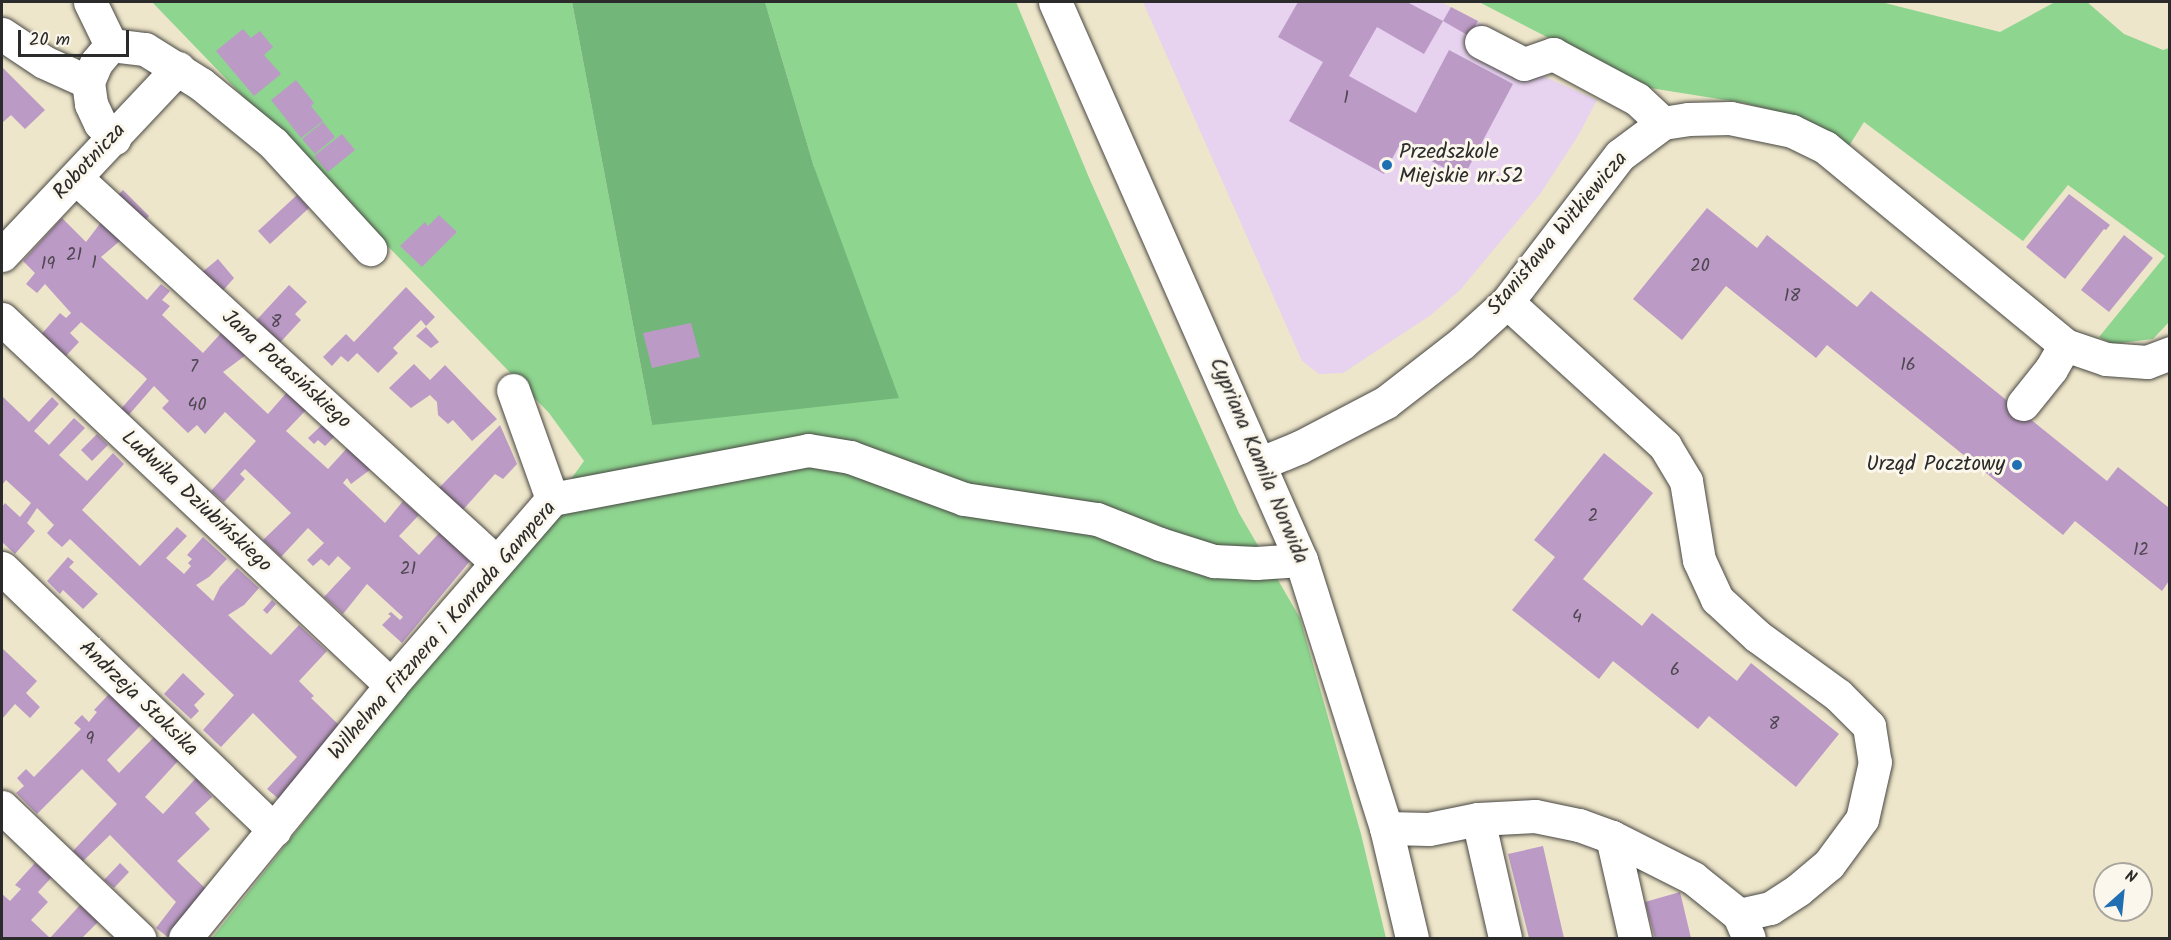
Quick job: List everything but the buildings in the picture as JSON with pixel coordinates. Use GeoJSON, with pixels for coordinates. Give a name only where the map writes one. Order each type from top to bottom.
{"type":"FeatureCollection","features":[{"type":"Feature","properties":{"kind":"street"},"geometry":{"type":"LineString","coordinates":[[90,2],[111,45]]}},
{"type":"Feature","properties":{"kind":"street","name":"Cypriana Kamila Norwida"},"geometry":{"type":"LineString","coordinates":[[1055,2],[1261,463],[1301,560],[1386,828],[1412,939]]}},
{"type":"Feature","properties":{"kind":"street"},"geometry":{"type":"LineString","coordinates":[[2,34],[44,62],[88,82]]}},
{"type":"Feature","properties":{"kind":"street"},"geometry":{"type":"LineString","coordinates":[[1481,42],[1524,64],[1553,54],[1637,99],[1663,123],[1730,118],[1792,131],[1825,147],[2065,345],[2106,359],[2147,362],[2169,353]]}},
{"type":"Feature","properties":{"kind":"street"},"geometry":{"type":"LineString","coordinates":[[111,45],[145,49],[178,68],[273,143],[370,249]]}},
{"type":"Feature","properties":{"kind":"street"},"geometry":{"type":"LineString","coordinates":[[111,45],[96,63],[88,82],[91,104],[100,123],[114,138]]}},
{"type":"Feature","properties":{"kind":"street","name":"Robotnicza"},"geometry":{"type":"LineString","coordinates":[[2,255],[178,68]]}},
{"type":"Feature","properties":{"kind":"street","name":"Stanisława Witkiewicza"},"geometry":{"type":"LineString","coordinates":[[1261,463],[1300,447],[1386,402],[1461,343],[1507,302],[1620,155],[1663,123]]}},
{"type":"Feature","properties":{"kind":"street","name":"Jana Potasińskiego"},"geometry":{"type":"LineString","coordinates":[[76,178],[497,562]]}},
{"type":"Feature","properties":{"kind":"street"},"geometry":{"type":"LineString","coordinates":[[1386,828],[1429,829],[1478,819],[1534,816],[1579,825],[1612,837],[1693,878],[1744,927],[1798,890],[1829,864],[1862,819],[1875,762],[1869,726],[1838,695],[1757,636],[1717,599],[1699,560],[1686,481],[1665,446],[1580,371],[1507,302]]}},
{"type":"Feature","properties":{"kind":"street","name":"Ludwika Dziubińskiego"},"geometry":{"type":"LineString","coordinates":[[2,319],[391,685]]}},
{"type":"Feature","properties":{"kind":"street"},"geometry":{"type":"LineString","coordinates":[[2023,404],[2065,345]]}},
{"type":"Feature","properties":{"kind":"street"},"geometry":{"type":"LineString","coordinates":[[513,390],[552,499]]}},
{"type":"Feature","properties":{"kind":"street","name":"Wilhelma Fitznera i Konrada Gampera"},"geometry":{"type":"LineString","coordinates":[[185,939],[391,685],[552,499],[808,450],[850,457],[964,499],[1097,519],[1160,544],[1214,561],[1256,563],[1301,560]]}},
{"type":"Feature","properties":{"kind":"street","name":"Andrzeja Stoksika"},"geometry":{"type":"LineString","coordinates":[[2,568],[274,830]]}},
{"type":"Feature","properties":{"kind":"street"},"geometry":{"type":"LineString","coordinates":[[2,807],[139,939]]}},
{"type":"Feature","properties":{"kind":"street"},"geometry":{"type":"LineString","coordinates":[[1478,819],[1505,939]]}},
{"type":"Feature","properties":{"kind":"street"},"geometry":{"type":"LineString","coordinates":[[1612,837],[1635,939]]}},
{"type":"Feature","properties":{"kind":"shaded area","name":"Przedszkole Miejskie nr.52"},"geometry":{"type":"Polygon","coordinates":[[[1143,2],[1441,2],[1530,50],[1541,75],[1597,100],[1578,136],[1540,194],[1460,290],[1431,315],[1343,373],[1319,374],[1302,361],[1143,2]]]}},
{"type":"Feature","properties":{"kind":"green space"},"geometry":{"type":"Polygon","coordinates":[[[152,2],[572,2],[652,425],[814,167],[765,2],[1016,2],[1090,180],[1239,513],[1300,618],[1361,834],[1386,938],[212,938],[530,536],[584,461],[549,413],[152,2]]]}},
{"type":"Feature","properties":{"kind":"green space"},"geometry":{"type":"Polygon","coordinates":[[[572,2],[765,2],[814,167],[899,398],[652,425],[572,2]]]}},
{"type":"Feature","properties":{"kind":"green space"},"geometry":{"type":"Polygon","coordinates":[[[1479,2],[1881,2],[2000,32],[2055,2],[2087,2],[2124,34],[2163,50],[2169,48],[2169,322],[2153,339],[2112,344],[2099,337],[2165,256],[2068,185],[2023,241],[1864,122],[1849,146],[1798,117],[1744,103],[1644,87],[1479,2]]]}},
{"type":"Feature","properties":{"kind":"place","name":"Przedszkole Miejskie nr.52"},"geometry":{"type":"Point","coordinates":[1387,165]}},
{"type":"Feature","properties":{"kind":"place","name":"Urząd Pocztowy"},"geometry":{"type":"Point","coordinates":[2017,465]}}]}
